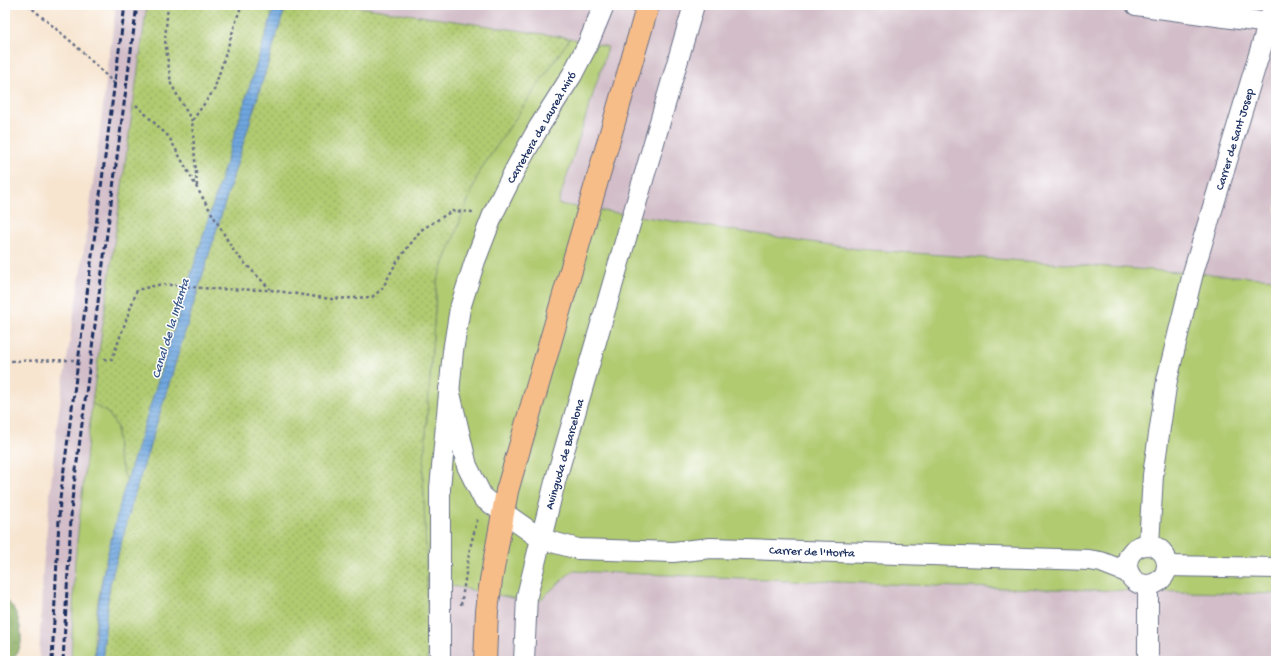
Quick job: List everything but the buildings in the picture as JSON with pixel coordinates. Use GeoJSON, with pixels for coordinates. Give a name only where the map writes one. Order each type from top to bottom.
{"type":"FeatureCollection","features":[{"type":"Feature","properties":{"kind":"main road"},"geometry":{"type":"LineString","coordinates":[[485,661],[487,611],[494,561],[507,491],[648,5]]}},
{"type":"Feature","properties":{"kind":"street","name":"Carretera de Laureà Miró"},"geometry":{"type":"LineString","coordinates":[[450,389],[453,351],[460,308],[494,212],[539,126],[572,75],[588,44],[604,5]]}},
{"type":"Feature","properties":{"kind":"street","name":"Avinguda de Barcelona"},"geometry":{"type":"LineString","coordinates":[[524,661],[527,596],[557,474],[694,5]]}},
{"type":"Feature","properties":{"kind":"street"},"geometry":{"type":"LineString","coordinates":[[1136,5],[1273,17]]}},
{"type":"Feature","properties":{"kind":"street","name":"Carrer de Sant Josep"},"geometry":{"type":"LineString","coordinates":[[1150,545],[1153,475],[1167,380],[1193,273],[1273,17]]}},
{"type":"Feature","properties":{"kind":"street"},"geometry":{"type":"LineString","coordinates":[[450,389],[467,466],[483,498],[503,512]]}},
{"type":"Feature","properties":{"kind":"street"},"geometry":{"type":"LineString","coordinates":[[440,661],[440,488],[450,389]]}},
{"type":"Feature","properties":{"kind":"street","name":"Carrer de l'Horta"},"geometry":{"type":"LineString","coordinates":[[503,512],[541,539],[578,550],[673,552],[711,548],[1089,560],[1101,562],[1129,573]]}},
{"type":"Feature","properties":{"kind":"street"},"geometry":{"type":"LineString","coordinates":[[1142,545],[1150,545],[1156,547],[1162,553],[1168,566],[1166,573],[1161,579],[1148,585],[1134,580],[1129,573],[1127,566],[1131,553],[1136,548],[1142,545]]}},
{"type":"Feature","properties":{"kind":"street"},"geometry":{"type":"LineString","coordinates":[[1168,566],[1276,568]]}},
{"type":"Feature","properties":{"kind":"street"},"geometry":{"type":"LineString","coordinates":[[1148,585],[1148,661]]}},
{"type":"Feature","properties":{"kind":"path"},"geometry":{"type":"LineString","coordinates":[[28,5],[74,44],[114,84]]}},
{"type":"Feature","properties":{"kind":"path"},"geometry":{"type":"LineString","coordinates":[[168,5],[165,40],[172,84],[192,121],[197,188]]}},
{"type":"Feature","properties":{"kind":"path"},"geometry":{"type":"LineString","coordinates":[[192,121],[214,90],[242,5]]}},
{"type":"Feature","properties":{"kind":"path"},"geometry":{"type":"LineString","coordinates":[[136,105],[169,137],[235,254],[270,290]]}},
{"type":"Feature","properties":{"kind":"path"},"geometry":{"type":"LineString","coordinates":[[104,359],[112,359],[137,290],[162,284],[206,289],[270,290],[331,299],[372,296],[382,289],[396,263],[421,230],[452,211],[494,212]]}},
{"type":"Feature","properties":{"kind":"path"},"geometry":{"type":"LineString","coordinates":[[5,361],[77,360]]}},
{"type":"Feature","properties":{"kind":"path"},"geometry":{"type":"LineString","coordinates":[[461,607],[470,548],[476,523]]}},
{"type":"Feature","properties":{"kind":"shaded area"},"geometry":{"type":"Polygon","coordinates":[[[116,5],[147,5],[89,424],[75,560],[71,661],[39,661],[43,568],[57,423],[86,237],[116,5]]]}},
{"type":"Feature","properties":{"kind":"shaded area"},"geometry":{"type":"Polygon","coordinates":[[[346,5],[1276,5],[1276,279],[857,249],[557,204],[608,47],[570,38],[346,5]]]}},
{"type":"Feature","properties":{"kind":"shaded area"},"geometry":{"type":"Polygon","coordinates":[[[572,571],[958,587],[1276,594],[1276,661],[428,661],[427,582],[537,602],[572,571]]]}},
{"type":"Feature","properties":{"kind":"green space"},"geometry":{"type":"Polygon","coordinates":[[[147,5],[275,5],[127,483],[118,455],[117,427],[109,414],[92,403],[147,5]]]}},
{"type":"Feature","properties":{"kind":"green space"},"geometry":{"type":"Polygon","coordinates":[[[286,5],[346,5],[570,38],[479,172],[437,281],[423,474],[428,661],[104,661],[103,651],[110,584],[133,500],[286,5]]]}},
{"type":"Feature","properties":{"kind":"green space"},"geometry":{"type":"Polygon","coordinates":[[[570,38],[608,47],[558,204],[857,249],[1276,279],[1276,594],[958,587],[572,571],[537,603],[427,581],[423,474],[437,281],[479,172],[570,38]]]}},
{"type":"Feature","properties":{"kind":"green space"},"geometry":{"type":"Polygon","coordinates":[[[92,403],[109,414],[117,427],[118,455],[127,483],[104,568],[94,634],[95,661],[71,661],[75,560],[92,403]]]}},
{"type":"Feature","properties":{"kind":"green space"},"geometry":{"type":"Polygon","coordinates":[[[5,599],[13,607],[21,630],[20,647],[11,661],[5,661],[5,599]]]}},
{"type":"Feature","properties":{"kind":"water"},"geometry":{"type":"Polygon","coordinates":[[[275,5],[286,5],[133,500],[110,584],[103,651],[104,661],[95,661],[95,639],[99,596],[107,556],[123,493],[275,5]]]}},
{"type":"Feature","properties":{"kind":"railway"},"geometry":{"type":"LineString","coordinates":[[52,661],[60,499],[125,5]]}},
{"type":"Feature","properties":{"kind":"railway"},"geometry":{"type":"LineString","coordinates":[[63,661],[72,500],[137,5]]}},
{"type":"Feature","properties":{"kind":"water label","name":"Canal de la Infanta"},"geometry":{"type":"Point","coordinates":[169,328]}}]}
